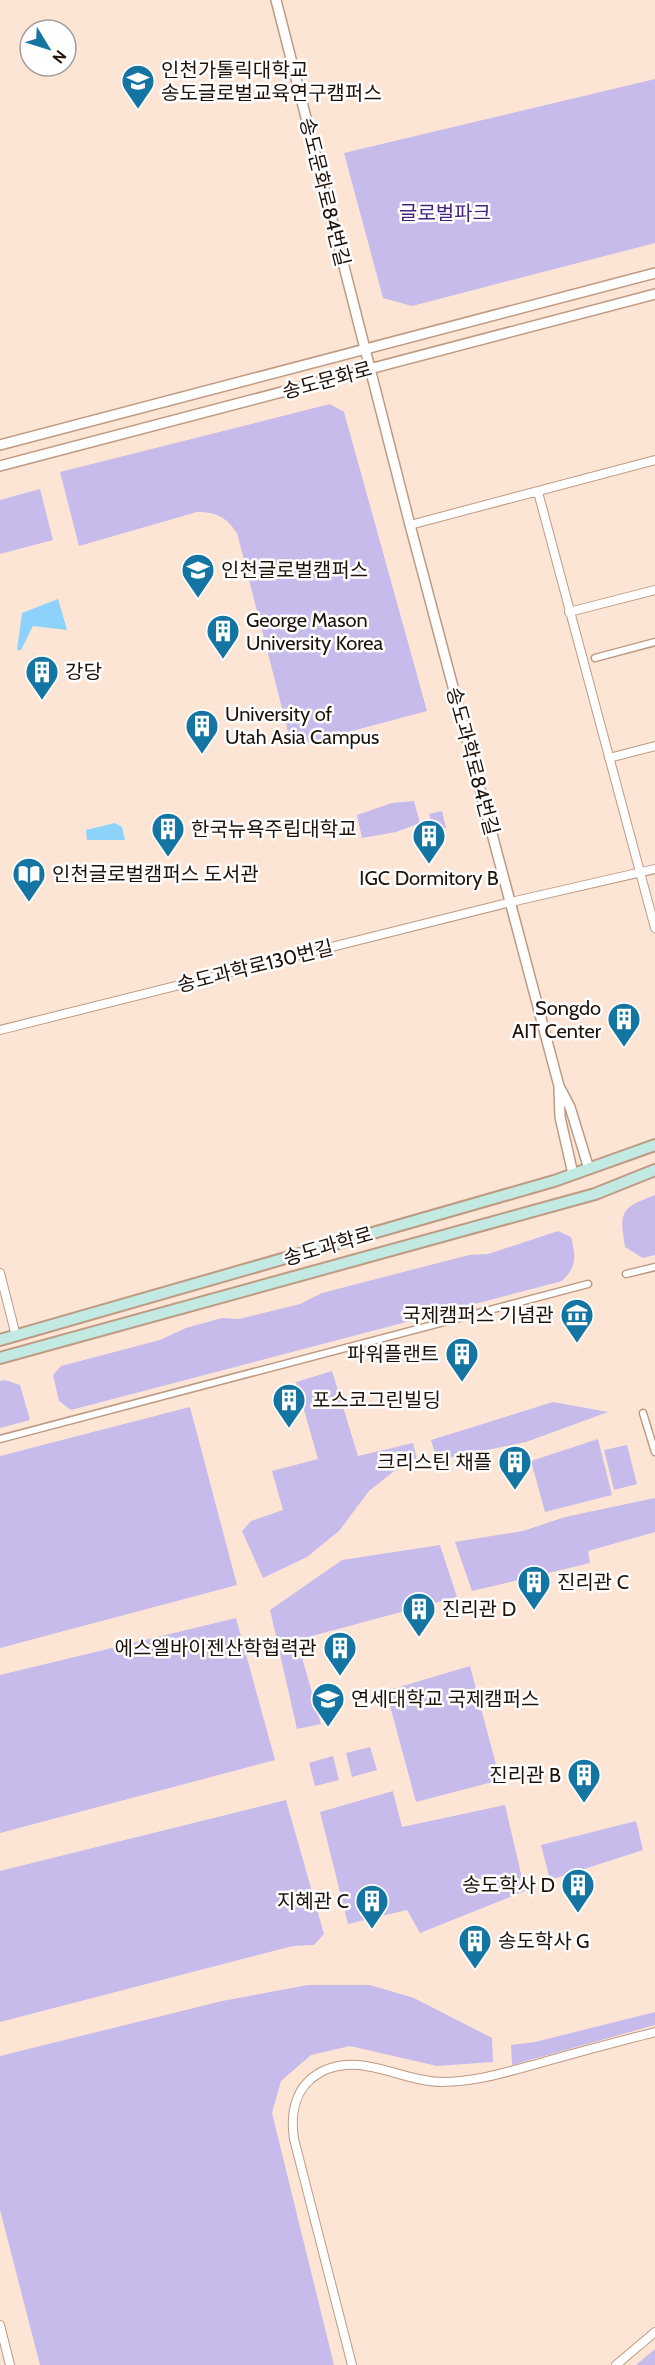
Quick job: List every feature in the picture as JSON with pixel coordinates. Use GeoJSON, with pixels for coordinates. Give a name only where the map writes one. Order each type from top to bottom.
{"type":"FeatureCollection","features":[{"type":"Feature","properties":{"kind":"main road","name":"송도과학로"},"geometry":{"type":"LineString","coordinates":[[0,1340],[573,1174],[655,1145]]}},
{"type":"Feature","properties":{"kind":"main road","name":"송도과학로"},"geometry":{"type":"LineString","coordinates":[[0,1358],[579,1199],[655,1170]]}},
{"type":"Feature","properties":{"kind":"street","name":"송도문화로84번길"},"geometry":{"type":"LineString","coordinates":[[276,0],[366,350]]}},
{"type":"Feature","properties":{"kind":"street","name":"송도문화로"},"geometry":{"type":"LineString","coordinates":[[0,445],[655,273]]}},
{"type":"Feature","properties":{"kind":"street","name":"송도문화로"},"geometry":{"type":"LineString","coordinates":[[0,466],[655,294]]}},
{"type":"Feature","properties":{"kind":"street","name":"송도과학로84번길"},"geometry":{"type":"LineString","coordinates":[[366,350],[410,525],[559,1086],[570,1107],[589,1169]]}},
{"type":"Feature","properties":{"kind":"street"},"geometry":{"type":"LineString","coordinates":[[410,525],[655,460]]}},
{"type":"Feature","properties":{"kind":"street"},"geometry":{"type":"LineString","coordinates":[[538,492],[655,928]]}},
{"type":"Feature","properties":{"kind":"street"},"geometry":{"type":"LineString","coordinates":[[569,612],[655,590]]}},
{"type":"Feature","properties":{"kind":"street"},"geometry":{"type":"LineString","coordinates":[[595,658],[655,642]]}},
{"type":"Feature","properties":{"kind":"street"},"geometry":{"type":"LineString","coordinates":[[609,758],[655,746]]}},
{"type":"Feature","properties":{"kind":"street","name":"송도과학로130번길"},"geometry":{"type":"LineString","coordinates":[[0,1030],[511,902],[655,869]]}},
{"type":"Feature","properties":{"kind":"street"},"geometry":{"type":"LineString","coordinates":[[559,1086],[560,1117],[573,1174]]}},
{"type":"Feature","properties":{"kind":"street"},"geometry":{"type":"LineString","coordinates":[[626,1274],[655,1267]]}},
{"type":"Feature","properties":{"kind":"street"},"geometry":{"type":"LineString","coordinates":[[0,1273],[16,1336]]}},
{"type":"Feature","properties":{"kind":"street"},"geometry":{"type":"LineString","coordinates":[[0,1439],[588,1284]]}},
{"type":"Feature","properties":{"kind":"street"},"geometry":{"type":"LineString","coordinates":[[643,1413],[655,1452]]}},
{"type":"Feature","properties":{"kind":"street"},"geometry":{"type":"LineString","coordinates":[[352,2365],[293,2132],[292,2113],[295,2101],[310,2081],[319,2073],[345,2065],[357,2065],[438,2082],[475,2080],[655,2032]]}},
{"type":"Feature","properties":{"kind":"street"},"geometry":{"type":"LineString","coordinates":[[0,2325],[10,2365]]}},
{"type":"Feature","properties":{"kind":"street"},"geometry":{"type":"LineString","coordinates":[[615,2365],[655,2332]]}},
{"type":"Feature","properties":{"kind":"green space","name":"글로벌파크"},"geometry":{"type":"Polygon","coordinates":[[[655,79],[655,243],[412,306],[383,298],[344,153],[655,79]]]}},
{"type":"Feature","properties":{"kind":"green space"},"geometry":{"type":"Polygon","coordinates":[[[330,404],[344,412],[427,711],[292,747],[237,533],[233,527],[220,516],[197,512],[79,546],[60,472],[330,404]]]}},
{"type":"Feature","properties":{"kind":"green space"},"geometry":{"type":"Polygon","coordinates":[[[40,489],[53,540],[0,554],[0,500],[40,489]]]}},
{"type":"Feature","properties":{"kind":"green space"},"geometry":{"type":"Polygon","coordinates":[[[414,801],[420,823],[396,832],[362,838],[357,815],[392,803],[414,801]]]}},
{"type":"Feature","properties":{"kind":"green space"},"geometry":{"type":"Polygon","coordinates":[[[442,811],[446,828],[433,832],[429,814],[442,811]]]}},
{"type":"Feature","properties":{"kind":"green space"},"geometry":{"type":"Polygon","coordinates":[[[655,1195],[655,1255],[643,1258],[625,1247],[623,1218],[629,1208],[655,1195]]]}},
{"type":"Feature","properties":{"kind":"green space"},"geometry":{"type":"Polygon","coordinates":[[[558,1231],[571,1237],[574,1250],[573,1266],[562,1281],[71,1410],[59,1401],[53,1375],[61,1366],[160,1340],[186,1328],[222,1318],[239,1319],[300,1304],[322,1293],[469,1255],[488,1254],[558,1231]]]}},
{"type":"Feature","properties":{"kind":"green space"},"geometry":{"type":"Polygon","coordinates":[[[332,1371],[358,1456],[413,1443],[417,1460],[393,1472],[369,1491],[339,1531],[307,1557],[263,1578],[242,1531],[251,1521],[283,1510],[272,1471],[318,1459],[296,1382],[332,1371]]]}},
{"type":"Feature","properties":{"kind":"green space"},"geometry":{"type":"Polygon","coordinates":[[[5,1380],[20,1385],[30,1420],[0,1428],[0,1381],[5,1380]]]}},
{"type":"Feature","properties":{"kind":"green space"},"geometry":{"type":"Polygon","coordinates":[[[553,1402],[608,1412],[526,1442],[447,1458],[436,1456],[431,1440],[553,1402]]]}},
{"type":"Feature","properties":{"kind":"green space"},"geometry":{"type":"Polygon","coordinates":[[[190,1407],[237,1585],[0,1648],[0,1456],[190,1407]]]}},
{"type":"Feature","properties":{"kind":"green space"},"geometry":{"type":"Polygon","coordinates":[[[598,1439],[612,1495],[545,1512],[531,1461],[598,1439]]]}},
{"type":"Feature","properties":{"kind":"green space"},"geometry":{"type":"Polygon","coordinates":[[[627,1445],[637,1484],[614,1490],[604,1450],[627,1445]]]}},
{"type":"Feature","properties":{"kind":"green space"},"geometry":{"type":"Polygon","coordinates":[[[655,1498],[655,1532],[588,1551],[590,1563],[472,1591],[455,1542],[523,1531],[565,1517],[655,1498]]]}},
{"type":"Feature","properties":{"kind":"green space"},"geometry":{"type":"Polygon","coordinates":[[[440,1545],[457,1597],[297,1640],[321,1724],[297,1729],[270,1610],[342,1560],[440,1545]]]}},
{"type":"Feature","properties":{"kind":"green space"},"geometry":{"type":"Polygon","coordinates":[[[236,1618],[275,1760],[0,1833],[0,1675],[236,1618]]]}},
{"type":"Feature","properties":{"kind":"green space"},"geometry":{"type":"Polygon","coordinates":[[[470,1666],[500,1780],[416,1802],[386,1691],[470,1666]]]}},
{"type":"Feature","properties":{"kind":"green space"},"geometry":{"type":"Polygon","coordinates":[[[370,1747],[377,1770],[352,1777],[346,1753],[370,1747]]]}},
{"type":"Feature","properties":{"kind":"green space"},"geometry":{"type":"Polygon","coordinates":[[[333,1756],[339,1780],[315,1786],[309,1763],[333,1756]]]}},
{"type":"Feature","properties":{"kind":"green space"},"geometry":{"type":"Polygon","coordinates":[[[393,1791],[402,1827],[505,1805],[525,1891],[420,1933],[407,1910],[348,1924],[320,1812],[393,1791]]]}},
{"type":"Feature","properties":{"kind":"green space"},"geometry":{"type":"Polygon","coordinates":[[[286,1800],[324,1934],[314,1945],[293,1946],[0,2022],[0,1871],[286,1800]]]}},
{"type":"Feature","properties":{"kind":"green space"},"geometry":{"type":"Polygon","coordinates":[[[636,1821],[643,1850],[550,1880],[541,1845],[636,1821]]]}},
{"type":"Feature","properties":{"kind":"green space"},"geometry":{"type":"Polygon","coordinates":[[[308,1985],[370,1985],[414,1998],[492,2038],[493,2062],[437,2066],[350,2046],[311,2055],[281,2081],[272,2113],[334,2365],[40,2365],[0,2210],[0,2056],[222,2001],[308,1985]]]}},
{"type":"Feature","properties":{"kind":"green space"},"geometry":{"type":"Polygon","coordinates":[[[655,2012],[655,2025],[512,2065],[511,2045],[535,2042],[655,2012]]]}},
{"type":"Feature","properties":{"kind":"green space"},"geometry":{"type":"Polygon","coordinates":[[[655,2349],[655,2365],[636,2365],[655,2349]]]}},
{"type":"Feature","properties":{"kind":"water"},"geometry":{"type":"Polygon","coordinates":[[[58,599],[67,630],[33,626],[21,650],[17,650],[22,613],[58,599]]]}},
{"type":"Feature","properties":{"kind":"water"},"geometry":{"type":"Polygon","coordinates":[[[115,823],[122,827],[125,840],[87,840],[86,830],[115,823]]]}},
{"type":"Feature","properties":{"kind":"place","name":"인천가톨릭대학교 송도글로벌교육연구캠퍼스"},"geometry":{"type":"Point","coordinates":[138,110]}},
{"type":"Feature","properties":{"kind":"place","name":"인천글로벌캠퍼스"},"geometry":{"type":"Point","coordinates":[198,599]}},
{"type":"Feature","properties":{"kind":"place","name":"George Mason University Korea"},"geometry":{"type":"Point","coordinates":[223,660]}},
{"type":"Feature","properties":{"kind":"place","name":"강당"},"geometry":{"type":"Point","coordinates":[42,701]}},
{"type":"Feature","properties":{"kind":"place","name":"University of Utah Asia Campus"},"geometry":{"type":"Point","coordinates":[202,755]}},
{"type":"Feature","properties":{"kind":"place","name":"한국뉴욕주립대학교"},"geometry":{"type":"Point","coordinates":[168,858]}},
{"type":"Feature","properties":{"kind":"place","name":"IGC Dormitory B"},"geometry":{"type":"Point","coordinates":[429,865]}},
{"type":"Feature","properties":{"kind":"place","name":"인천글로벌캠퍼스 도서관"},"geometry":{"type":"Point","coordinates":[29,903]}},
{"type":"Feature","properties":{"kind":"place","name":"Songdo AIT Center"},"geometry":{"type":"Point","coordinates":[624,1048]}},
{"type":"Feature","properties":{"kind":"place","name":"국제캠퍼스 기념관"},"geometry":{"type":"Point","coordinates":[577,1344]}},
{"type":"Feature","properties":{"kind":"place","name":"파워플랜트"},"geometry":{"type":"Point","coordinates":[462,1383]}},
{"type":"Feature","properties":{"kind":"place","name":"포스코그린빌딩"},"geometry":{"type":"Point","coordinates":[289,1429]}},
{"type":"Feature","properties":{"kind":"place","name":"크리스틴 채플"},"geometry":{"type":"Point","coordinates":[515,1491]}},
{"type":"Feature","properties":{"kind":"place","name":"진리관 C"},"geometry":{"type":"Point","coordinates":[534,1611]}},
{"type":"Feature","properties":{"kind":"place","name":"진리관 D"},"geometry":{"type":"Point","coordinates":[419,1638]}},
{"type":"Feature","properties":{"kind":"place","name":"에스엘바이젠산학협력관"},"geometry":{"type":"Point","coordinates":[340,1677]}},
{"type":"Feature","properties":{"kind":"place","name":"연세대학교 국제캠퍼스"},"geometry":{"type":"Point","coordinates":[328,1728]}},
{"type":"Feature","properties":{"kind":"place","name":"진리관 B"},"geometry":{"type":"Point","coordinates":[584,1804]}},
{"type":"Feature","properties":{"kind":"place","name":"송도학사 D"},"geometry":{"type":"Point","coordinates":[578,1914]}},
{"type":"Feature","properties":{"kind":"place","name":"지혜관 C"},"geometry":{"type":"Point","coordinates":[372,1930]}},
{"type":"Feature","properties":{"kind":"place","name":"송도학사 G"},"geometry":{"type":"Point","coordinates":[475,1970]}}]}
